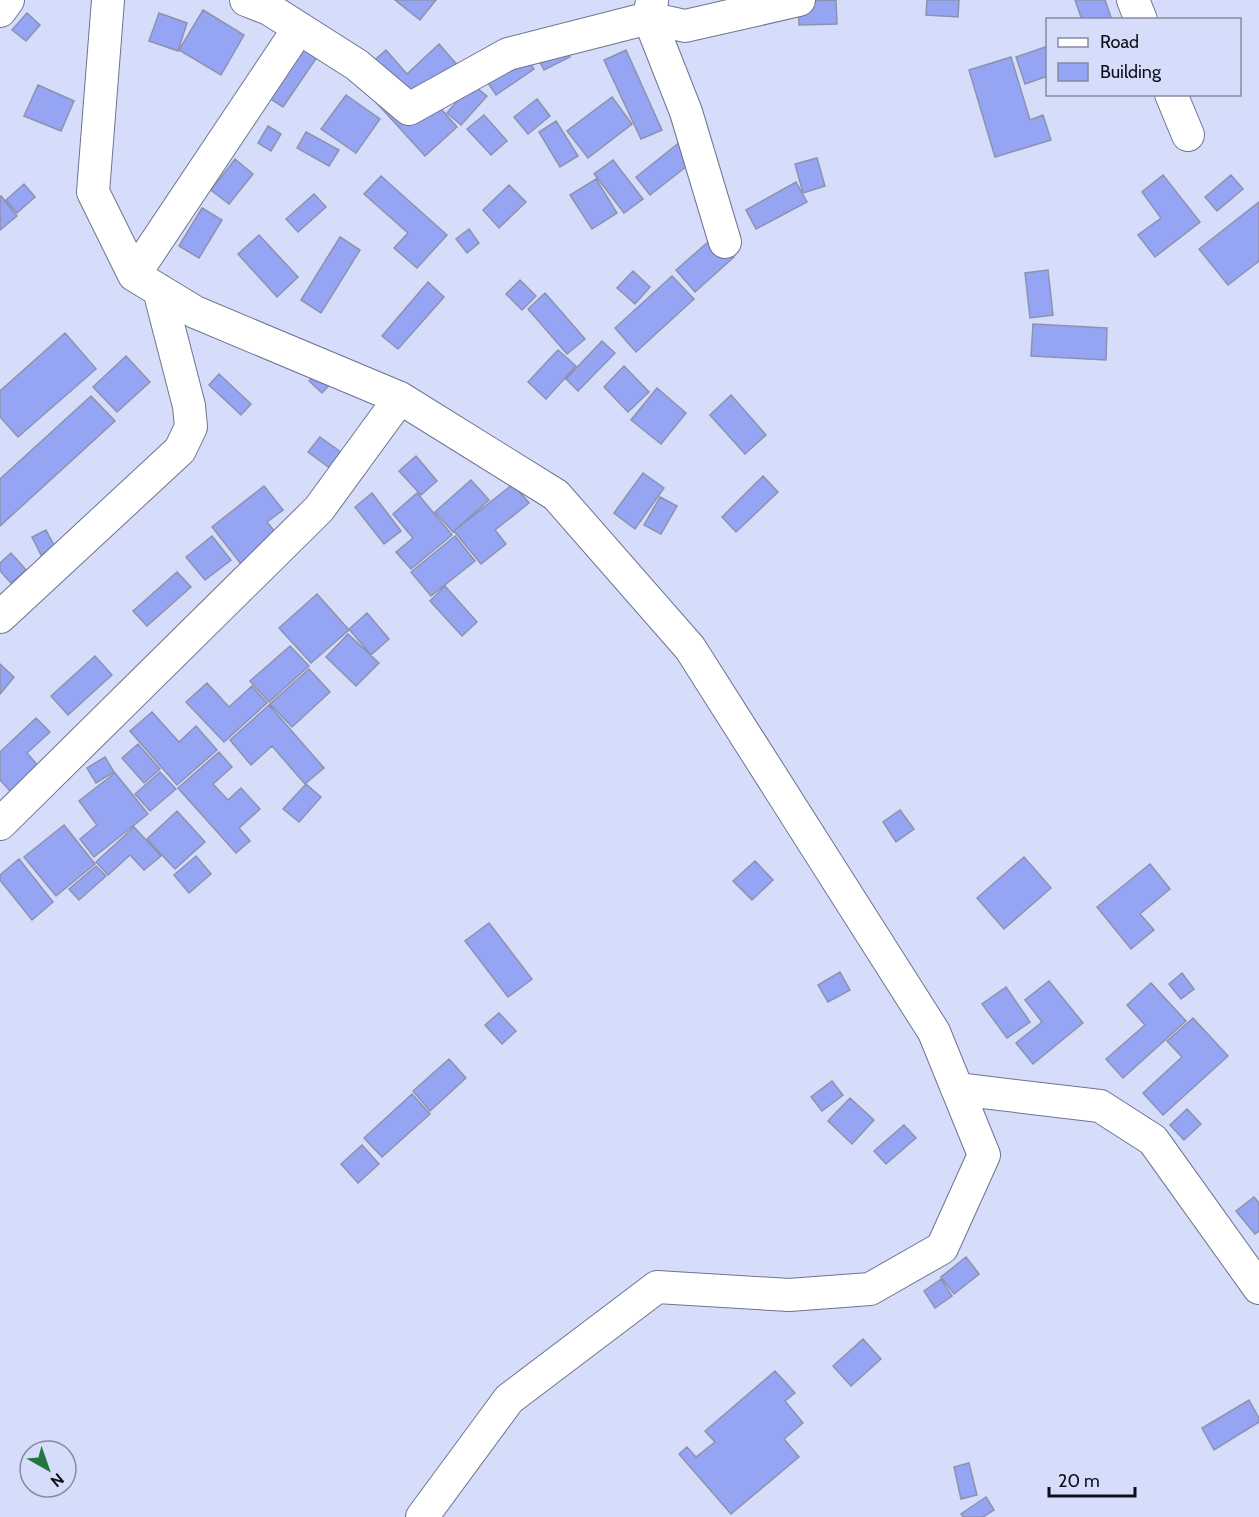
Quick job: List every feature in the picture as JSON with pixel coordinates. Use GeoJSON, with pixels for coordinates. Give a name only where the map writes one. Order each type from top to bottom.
{"type":"FeatureCollection","features":[{"type":"Feature","properties":{"kind":"street"},"geometry":{"type":"LineString","coordinates":[[0,11],[8,0]]}},
{"type":"Feature","properties":{"kind":"street"},"geometry":{"type":"LineString","coordinates":[[0,617],[180,450],[192,427],[189,406],[146,283],[93,192],[108,0]]}},
{"type":"Feature","properties":{"kind":"street"},"geometry":{"type":"LineString","coordinates":[[263,3],[357,65],[409,109],[508,54],[650,9],[685,26],[799,0]]}},
{"type":"Feature","properties":{"kind":"street"},"geometry":{"type":"LineString","coordinates":[[1132,0],[1140,18]]}},
{"type":"Feature","properties":{"kind":"street"},"geometry":{"type":"LineString","coordinates":[[650,9],[686,112],[725,242]]}},
{"type":"Feature","properties":{"kind":"street"},"geometry":{"type":"LineString","coordinates":[[146,283],[299,28]]}},
{"type":"Feature","properties":{"kind":"street"},"geometry":{"type":"LineString","coordinates":[[1173,96],[1188,135]]}},
{"type":"Feature","properties":{"kind":"street"},"geometry":{"type":"LineString","coordinates":[[146,283],[195,312],[399,398],[556,495],[690,648],[934,1032],[984,1155],[942,1248],[870,1289],[789,1295],[657,1287],[508,1399],[422,1517]]}},
{"type":"Feature","properties":{"kind":"street"},"geometry":{"type":"LineString","coordinates":[[0,824],[319,509],[399,398]]}},
{"type":"Feature","properties":{"kind":"street"},"geometry":{"type":"LineString","coordinates":[[957,1089],[1100,1106],[1153,1140],[1259,1288]]}},
{"type":"Feature","properties":{"kind":"building"},"geometry":{"type":"Polygon","coordinates":[[[395,0],[436,0],[420,20],[395,0]]]}},
{"type":"Feature","properties":{"kind":"building"},"geometry":{"type":"Polygon","coordinates":[[[836,0],[837,24],[799,25],[798,1],[836,0]]]}},
{"type":"Feature","properties":{"kind":"building"},"geometry":{"type":"Polygon","coordinates":[[[927,0],[959,0],[958,17],[926,15],[927,0]]]}},
{"type":"Feature","properties":{"kind":"building"},"geometry":{"type":"Polygon","coordinates":[[[1075,0],[1105,0],[1111,18],[1081,18],[1075,0]]]}},
{"type":"Feature","properties":{"kind":"building"},"geometry":{"type":"Polygon","coordinates":[[[203,10],[244,35],[221,75],[179,50],[203,10]]]}},
{"type":"Feature","properties":{"kind":"building"},"geometry":{"type":"Polygon","coordinates":[[[27,13],[40,25],[26,41],[12,30],[27,13]]]}},
{"type":"Feature","properties":{"kind":"building"},"geometry":{"type":"Polygon","coordinates":[[[159,13],[187,23],[178,51],[149,41],[159,13]]]}},
{"type":"Feature","properties":{"kind":"building"},"geometry":{"type":"Polygon","coordinates":[[[299,30],[324,47],[283,107],[258,91],[299,30]]]}},
{"type":"Feature","properties":{"kind":"building"},"geometry":{"type":"Polygon","coordinates":[[[560,37],[570,57],[544,70],[534,50],[560,37]]]}},
{"type":"Feature","properties":{"kind":"building"},"geometry":{"type":"Polygon","coordinates":[[[439,44],[458,66],[427,93],[457,127],[425,156],[354,78],[386,50],[407,74],[439,44]]]}},
{"type":"Feature","properties":{"kind":"building"},"geometry":{"type":"Polygon","coordinates":[[[1046,47],[1046,77],[1025,84],[1016,57],[1046,47]]]}},
{"type":"Feature","properties":{"kind":"building"},"geometry":{"type":"Polygon","coordinates":[[[520,48],[534,69],[496,95],[482,74],[520,48]]]}},
{"type":"Feature","properties":{"kind":"building"},"geometry":{"type":"Polygon","coordinates":[[[626,50],[662,130],[641,139],[604,60],[626,50]]]}},
{"type":"Feature","properties":{"kind":"building"},"geometry":{"type":"Polygon","coordinates":[[[1011,57],[1030,120],[1043,115],[1051,140],[995,157],[969,70],[1011,57]]]}},
{"type":"Feature","properties":{"kind":"building"},"geometry":{"type":"Polygon","coordinates":[[[472,84],[487,96],[461,125],[447,113],[472,84]]]}},
{"type":"Feature","properties":{"kind":"building"},"geometry":{"type":"Polygon","coordinates":[[[38,85],[74,101],[61,131],[24,116],[38,85]]]}},
{"type":"Feature","properties":{"kind":"building"},"geometry":{"type":"Polygon","coordinates":[[[346,95],[380,119],[356,153],[321,129],[346,95]]]}},
{"type":"Feature","properties":{"kind":"building"},"geometry":{"type":"Polygon","coordinates":[[[612,97],[632,124],[588,158],[567,131],[612,97]]]}},
{"type":"Feature","properties":{"kind":"building"},"geometry":{"type":"Polygon","coordinates":[[[537,99],[550,116],[528,134],[514,117],[537,99]]]}},
{"type":"Feature","properties":{"kind":"building"},"geometry":{"type":"Polygon","coordinates":[[[484,115],[507,141],[491,155],[467,129],[484,115]]]}},
{"type":"Feature","properties":{"kind":"building"},"geometry":{"type":"Polygon","coordinates":[[[556,121],[578,156],[560,167],[539,132],[556,121]]]}},
{"type":"Feature","properties":{"kind":"building"},"geometry":{"type":"Polygon","coordinates":[[[268,126],[281,134],[271,151],[258,143],[268,126]]]}},
{"type":"Feature","properties":{"kind":"building"},"geometry":{"type":"Polygon","coordinates":[[[306,132],[339,150],[329,166],[297,148],[306,132]]]}},
{"type":"Feature","properties":{"kind":"building"},"geometry":{"type":"Polygon","coordinates":[[[685,138],[700,156],[650,195],[636,177],[685,138]]]}},
{"type":"Feature","properties":{"kind":"building"},"geometry":{"type":"Polygon","coordinates":[[[817,158],[825,186],[803,193],[795,164],[817,158]]]}},
{"type":"Feature","properties":{"kind":"building"},"geometry":{"type":"Polygon","coordinates":[[[235,159],[253,174],[229,204],[211,190],[235,159]]]}},
{"type":"Feature","properties":{"kind":"building"},"geometry":{"type":"Polygon","coordinates":[[[613,160],[643,199],[624,213],[594,174],[613,160]]]}},
{"type":"Feature","properties":{"kind":"building"},"geometry":{"type":"Polygon","coordinates":[[[1163,175],[1200,222],[1155,257],[1138,235],[1161,218],[1142,192],[1163,175]]]}},
{"type":"Feature","properties":{"kind":"building"},"geometry":{"type":"Polygon","coordinates":[[[1231,175],[1243,189],[1217,211],[1205,197],[1231,175]]]}},
{"type":"Feature","properties":{"kind":"building"},"geometry":{"type":"Polygon","coordinates":[[[381,176],[447,235],[417,268],[394,248],[408,233],[364,194],[381,176]]]}},
{"type":"Feature","properties":{"kind":"building"},"geometry":{"type":"Polygon","coordinates":[[[596,179],[617,213],[592,229],[570,195],[596,179]]]}},
{"type":"Feature","properties":{"kind":"building"},"geometry":{"type":"Polygon","coordinates":[[[796,182],[807,202],[756,229],[746,210],[796,182]]]}},
{"type":"Feature","properties":{"kind":"building"},"geometry":{"type":"Polygon","coordinates":[[[24,184],[35,197],[17,213],[6,200],[24,184]]]}},
{"type":"Feature","properties":{"kind":"building"},"geometry":{"type":"Polygon","coordinates":[[[509,185],[526,202],[499,228],[483,210],[509,185]]]}},
{"type":"Feature","properties":{"kind":"building"},"geometry":{"type":"Polygon","coordinates":[[[314,194],[326,207],[298,232],[286,219],[314,194]]]}},
{"type":"Feature","properties":{"kind":"building"},"geometry":{"type":"Polygon","coordinates":[[[0,197],[17,216],[0,230],[0,197]]]}},
{"type":"Feature","properties":{"kind":"building"},"geometry":{"type":"Polygon","coordinates":[[[1259,202],[1259,261],[1228,285],[1199,249],[1259,202]]]}},
{"type":"Feature","properties":{"kind":"building"},"geometry":{"type":"Polygon","coordinates":[[[202,208],[222,220],[199,258],[179,246],[202,208]]]}},
{"type":"Feature","properties":{"kind":"building"},"geometry":{"type":"Polygon","coordinates":[[[469,229],[479,243],[467,253],[456,239],[469,229]]]}},
{"type":"Feature","properties":{"kind":"building"},"geometry":{"type":"Polygon","coordinates":[[[259,235],[298,277],[277,297],[238,254],[259,235]]]}},
{"type":"Feature","properties":{"kind":"building"},"geometry":{"type":"Polygon","coordinates":[[[715,236],[734,257],[695,292],[676,270],[715,236]]]}},
{"type":"Feature","properties":{"kind":"building"},"geometry":{"type":"Polygon","coordinates":[[[340,237],[360,250],[321,313],[301,300],[340,237]]]}},
{"type":"Feature","properties":{"kind":"building"},"geometry":{"type":"Polygon","coordinates":[[[1048,270],[1053,315],[1030,318],[1025,273],[1048,270]]]}},
{"type":"Feature","properties":{"kind":"building"},"geometry":{"type":"Polygon","coordinates":[[[633,271],[650,287],[635,304],[617,288],[633,271]]]}},
{"type":"Feature","properties":{"kind":"building"},"geometry":{"type":"Polygon","coordinates":[[[672,276],[694,299],[636,352],[615,328],[672,276]]]}},
{"type":"Feature","properties":{"kind":"building"},"geometry":{"type":"Polygon","coordinates":[[[520,280],[536,296],[522,310],[506,294],[520,280]]]}},
{"type":"Feature","properties":{"kind":"building"},"geometry":{"type":"Polygon","coordinates":[[[428,282],[444,297],[398,349],[382,336],[428,282]]]}},
{"type":"Feature","properties":{"kind":"building"},"geometry":{"type":"Polygon","coordinates":[[[545,293],[585,339],[567,354],[528,309],[545,293]]]}},
{"type":"Feature","properties":{"kind":"building"},"geometry":{"type":"Polygon","coordinates":[[[1033,324],[1107,328],[1106,360],[1031,356],[1033,324]]]}},
{"type":"Feature","properties":{"kind":"building"},"geometry":{"type":"Polygon","coordinates":[[[65,333],[96,369],[18,437],[0,417],[0,391],[65,333]]]}},
{"type":"Feature","properties":{"kind":"building"},"geometry":{"type":"Polygon","coordinates":[[[602,341],[615,353],[578,391],[566,379],[602,341]]]}},
{"type":"Feature","properties":{"kind":"building"},"geometry":{"type":"Polygon","coordinates":[[[558,350],[576,366],[546,399],[528,382],[558,350]]]}},
{"type":"Feature","properties":{"kind":"building"},"geometry":{"type":"Polygon","coordinates":[[[126,356],[150,382],[117,412],[93,387],[126,356]]]}},
{"type":"Feature","properties":{"kind":"building"},"geometry":{"type":"Polygon","coordinates":[[[624,366],[649,392],[628,412],[604,387],[624,366]]]}},
{"type":"Feature","properties":{"kind":"building"},"geometry":{"type":"Polygon","coordinates":[[[321,367],[335,379],[322,393],[309,381],[321,367]]]}},
{"type":"Feature","properties":{"kind":"building"},"geometry":{"type":"Polygon","coordinates":[[[219,374],[251,404],[241,415],[209,385],[219,374]]]}},
{"type":"Feature","properties":{"kind":"building"},"geometry":{"type":"Polygon","coordinates":[[[657,388],[686,413],[661,444],[631,420],[657,388]]]}},
{"type":"Feature","properties":{"kind":"building"},"geometry":{"type":"Polygon","coordinates":[[[731,395],[766,435],[745,454],[710,415],[731,395]]]}},
{"type":"Feature","properties":{"kind":"building"},"geometry":{"type":"Polygon","coordinates":[[[91,396],[115,421],[0,526],[0,479],[91,396]]]}},
{"type":"Feature","properties":{"kind":"building"},"geometry":{"type":"Polygon","coordinates":[[[320,437],[349,458],[338,474],[308,452],[320,437]]]}},
{"type":"Feature","properties":{"kind":"building"},"geometry":{"type":"Polygon","coordinates":[[[416,456],[437,481],[421,495],[399,471],[416,456]]]}},
{"type":"Feature","properties":{"kind":"building"},"geometry":{"type":"Polygon","coordinates":[[[643,473],[664,488],[635,529],[614,513],[643,473]]]}},
{"type":"Feature","properties":{"kind":"building"},"geometry":{"type":"Polygon","coordinates":[[[763,476],[778,492],[736,532],[722,517],[763,476]]]}},
{"type":"Feature","properties":{"kind":"building"},"geometry":{"type":"Polygon","coordinates":[[[471,480],[489,500],[453,532],[435,512],[471,480]]]}},
{"type":"Feature","properties":{"kind":"building"},"geometry":{"type":"Polygon","coordinates":[[[513,484],[529,503],[495,530],[506,544],[481,564],[454,531],[513,484]]]}},
{"type":"Feature","properties":{"kind":"building"},"geometry":{"type":"Polygon","coordinates":[[[264,486],[283,510],[267,522],[285,544],[248,573],[212,527],[264,486]]]}},
{"type":"Feature","properties":{"kind":"building"},"geometry":{"type":"Polygon","coordinates":[[[372,493],[401,531],[384,544],[355,507],[372,493]]]}},
{"type":"Feature","properties":{"kind":"building"},"geometry":{"type":"Polygon","coordinates":[[[417,493],[452,535],[411,569],[396,552],[413,538],[393,514],[417,493]]]}},
{"type":"Feature","properties":{"kind":"building"},"geometry":{"type":"Polygon","coordinates":[[[660,497],[677,506],[661,534],[644,525],[660,497]]]}},
{"type":"Feature","properties":{"kind":"building"},"geometry":{"type":"Polygon","coordinates":[[[46,530],[55,547],[41,555],[32,537],[46,530]]]}},
{"type":"Feature","properties":{"kind":"building"},"geometry":{"type":"Polygon","coordinates":[[[212,536],[231,560],[205,580],[186,557],[212,536]]]}},
{"type":"Feature","properties":{"kind":"building"},"geometry":{"type":"Polygon","coordinates":[[[455,536],[475,561],[431,596],[411,572],[455,536]]]}},
{"type":"Feature","properties":{"kind":"building"},"geometry":{"type":"Polygon","coordinates":[[[11,553],[26,570],[11,583],[0,571],[0,563],[11,553]]]}},
{"type":"Feature","properties":{"kind":"building"},"geometry":{"type":"Polygon","coordinates":[[[177,572],[191,587],[147,626],[133,611],[177,572]]]}},
{"type":"Feature","properties":{"kind":"building"},"geometry":{"type":"Polygon","coordinates":[[[445,586],[477,622],[462,636],[430,601],[445,586]]]}},
{"type":"Feature","properties":{"kind":"building"},"geometry":{"type":"Polygon","coordinates":[[[317,594],[349,630],[311,663],[279,628],[317,594]]]}},
{"type":"Feature","properties":{"kind":"building"},"geometry":{"type":"Polygon","coordinates":[[[367,613],[389,639],[371,655],[349,629],[367,613]]]}},
{"type":"Feature","properties":{"kind":"building"},"geometry":{"type":"Polygon","coordinates":[[[348,634],[379,663],[356,686],[326,657],[348,634]]]}},
{"type":"Feature","properties":{"kind":"building"},"geometry":{"type":"Polygon","coordinates":[[[290,646],[309,666],[269,702],[250,681],[290,646]]]}},
{"type":"Feature","properties":{"kind":"building"},"geometry":{"type":"Polygon","coordinates":[[[95,656],[112,675],[68,715],[51,696],[95,656]]]}},
{"type":"Feature","properties":{"kind":"building"},"geometry":{"type":"Polygon","coordinates":[[[0,664],[14,677],[0,694],[0,664]]]}},
{"type":"Feature","properties":{"kind":"building"},"geometry":{"type":"Polygon","coordinates":[[[309,669],[330,692],[292,727],[270,704],[309,669]]]}},
{"type":"Feature","properties":{"kind":"building"},"geometry":{"type":"Polygon","coordinates":[[[207,683],[229,707],[252,686],[267,703],[224,742],[186,702],[207,683]]]}},
{"type":"Feature","properties":{"kind":"building"},"geometry":{"type":"Polygon","coordinates":[[[269,705],[324,768],[305,784],[272,746],[251,765],[230,740],[269,705]]]}},
{"type":"Feature","properties":{"kind":"building"},"geometry":{"type":"Polygon","coordinates":[[[152,712],[179,742],[196,726],[217,750],[177,785],[130,731],[152,712]]]}},
{"type":"Feature","properties":{"kind":"building"},"geometry":{"type":"Polygon","coordinates":[[[36,718],[50,732],[27,753],[40,768],[13,794],[0,780],[0,752],[36,718]]]}},
{"type":"Feature","properties":{"kind":"building"},"geometry":{"type":"Polygon","coordinates":[[[138,744],[160,769],[144,783],[122,758],[138,744]]]}},
{"type":"Feature","properties":{"kind":"building"},"geometry":{"type":"Polygon","coordinates":[[[219,752],[232,767],[213,784],[228,800],[241,788],[260,809],[239,828],[250,841],[236,853],[178,788],[219,752]]]}},
{"type":"Feature","properties":{"kind":"building"},"geometry":{"type":"Polygon","coordinates":[[[105,757],[114,772],[96,783],[87,768],[105,757]]]}},
{"type":"Feature","properties":{"kind":"building"},"geometry":{"type":"Polygon","coordinates":[[[160,772],[176,789],[150,811],[135,794],[160,772]]]}},
{"type":"Feature","properties":{"kind":"building"},"geometry":{"type":"Polygon","coordinates":[[[115,773],[148,814],[94,857],[80,839],[97,825],[79,801],[115,773]]]}},
{"type":"Feature","properties":{"kind":"building"},"geometry":{"type":"Polygon","coordinates":[[[306,784],[321,797],[299,822],[283,809],[306,784]]]}},
{"type":"Feature","properties":{"kind":"building"},"geometry":{"type":"Polygon","coordinates":[[[900,810],[914,829],[896,842],[883,822],[900,810]]]}},
{"type":"Feature","properties":{"kind":"building"},"geometry":{"type":"Polygon","coordinates":[[[177,811],[205,842],[175,869],[147,839],[177,811]]]}},
{"type":"Feature","properties":{"kind":"building"},"geometry":{"type":"Polygon","coordinates":[[[64,825],[95,864],[56,896],[24,857],[64,825]]]}},
{"type":"Feature","properties":{"kind":"building"},"geometry":{"type":"Polygon","coordinates":[[[134,827],[161,856],[144,870],[130,855],[108,875],[96,862],[134,827]]]}},
{"type":"Feature","properties":{"kind":"building"},"geometry":{"type":"Polygon","coordinates":[[[196,856],[211,874],[189,893],[174,875],[196,856]]]}},
{"type":"Feature","properties":{"kind":"building"},"geometry":{"type":"Polygon","coordinates":[[[1024,857],[1051,888],[1004,929],[977,898],[1024,857]]]}},
{"type":"Feature","properties":{"kind":"building"},"geometry":{"type":"Polygon","coordinates":[[[19,859],[53,902],[32,920],[0,880],[0,875],[19,859]]]}},
{"type":"Feature","properties":{"kind":"building"},"geometry":{"type":"Polygon","coordinates":[[[755,861],[773,880],[752,900],[733,881],[755,861]]]}},
{"type":"Feature","properties":{"kind":"building"},"geometry":{"type":"Polygon","coordinates":[[[1150,864],[1170,889],[1140,914],[1154,930],[1131,949],[1097,907],[1150,864]]]}},
{"type":"Feature","properties":{"kind":"building"},"geometry":{"type":"Polygon","coordinates":[[[96,866],[106,876],[79,900],[69,889],[96,866]]]}},
{"type":"Feature","properties":{"kind":"building"},"geometry":{"type":"Polygon","coordinates":[[[489,923],[532,979],[508,997],[465,941],[489,923]]]}},
{"type":"Feature","properties":{"kind":"building"},"geometry":{"type":"Polygon","coordinates":[[[840,972],[850,990],[828,1002],[818,985],[840,972]]]}},
{"type":"Feature","properties":{"kind":"building"},"geometry":{"type":"Polygon","coordinates":[[[1182,973],[1194,989],[1181,999],[1169,984],[1182,973]]]}},
{"type":"Feature","properties":{"kind":"building"},"geometry":{"type":"Polygon","coordinates":[[[1049,981],[1083,1023],[1033,1064],[1016,1043],[1042,1022],[1025,1000],[1049,981]]]}},
{"type":"Feature","properties":{"kind":"building"},"geometry":{"type":"Polygon","coordinates":[[[1151,983],[1186,1021],[1123,1078],[1106,1059],[1145,1025],[1127,1005],[1151,983]]]}},
{"type":"Feature","properties":{"kind":"building"},"geometry":{"type":"Polygon","coordinates":[[[1006,987],[1030,1022],[1007,1038],[982,1004],[1006,987]]]}},
{"type":"Feature","properties":{"kind":"building"},"geometry":{"type":"Polygon","coordinates":[[[499,1013],[516,1031],[502,1044],[485,1025],[499,1013]]]}},
{"type":"Feature","properties":{"kind":"building"},"geometry":{"type":"Polygon","coordinates":[[[1193,1018],[1228,1056],[1163,1115],[1143,1093],[1182,1057],[1167,1041],[1193,1018]]]}},
{"type":"Feature","properties":{"kind":"building"},"geometry":{"type":"Polygon","coordinates":[[[449,1059],[466,1078],[430,1111],[413,1091],[449,1059]]]}},
{"type":"Feature","properties":{"kind":"building"},"geometry":{"type":"Polygon","coordinates":[[[832,1081],[843,1095],[822,1111],[811,1097],[832,1081]]]}},
{"type":"Feature","properties":{"kind":"building"},"geometry":{"type":"Polygon","coordinates":[[[412,1094],[430,1114],[382,1157],[364,1138],[412,1094]]]}},
{"type":"Feature","properties":{"kind":"building"},"geometry":{"type":"Polygon","coordinates":[[[850,1098],[874,1120],[852,1144],[828,1121],[850,1098]]]}},
{"type":"Feature","properties":{"kind":"building"},"geometry":{"type":"Polygon","coordinates":[[[1187,1109],[1201,1124],[1184,1140],[1170,1125],[1187,1109]]]}},
{"type":"Feature","properties":{"kind":"building"},"geometry":{"type":"Polygon","coordinates":[[[904,1125],[916,1138],[886,1164],[874,1151],[904,1125]]]}},
{"type":"Feature","properties":{"kind":"building"},"geometry":{"type":"Polygon","coordinates":[[[362,1145],[379,1164],[358,1183],[341,1164],[362,1145]]]}},
{"type":"Feature","properties":{"kind":"building"},"geometry":{"type":"Polygon","coordinates":[[[1254,1197],[1259,1203],[1259,1231],[1255,1234],[1236,1211],[1254,1197]]]}},
{"type":"Feature","properties":{"kind":"building"},"geometry":{"type":"Polygon","coordinates":[[[966,1257],[979,1274],[954,1294],[941,1277],[966,1257]]]}},
{"type":"Feature","properties":{"kind":"building"},"geometry":{"type":"Polygon","coordinates":[[[941,1279],[952,1296],[935,1308],[924,1291],[941,1279]]]}},
{"type":"Feature","properties":{"kind":"building"},"geometry":{"type":"Polygon","coordinates":[[[863,1339],[881,1359],[851,1386],[833,1366],[863,1339]]]}},
{"type":"Feature","properties":{"kind":"building"},"geometry":{"type":"Polygon","coordinates":[[[775,1371],[795,1393],[785,1401],[803,1423],[784,1439],[799,1457],[731,1514],[679,1454],[687,1447],[696,1457],[715,1442],[705,1431],[775,1371]]]}},
{"type":"Feature","properties":{"kind":"building"},"geometry":{"type":"Polygon","coordinates":[[[1249,1400],[1259,1422],[1214,1450],[1202,1428],[1249,1400]]]}},
{"type":"Feature","properties":{"kind":"building"},"geometry":{"type":"Polygon","coordinates":[[[969,1463],[977,1495],[961,1499],[954,1467],[969,1463]]]}},
{"type":"Feature","properties":{"kind":"building"},"geometry":{"type":"Polygon","coordinates":[[[986,1497],[994,1510],[983,1517],[963,1517],[961,1514],[986,1497]]]}}]}
